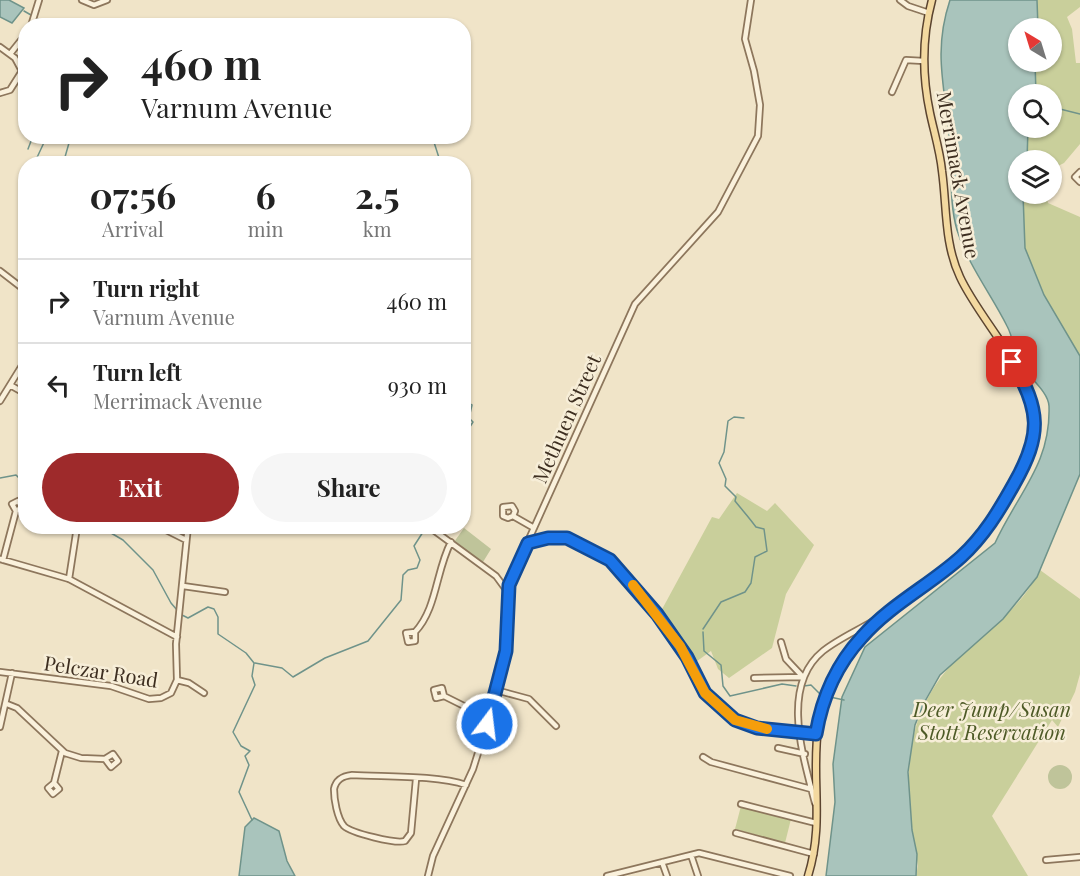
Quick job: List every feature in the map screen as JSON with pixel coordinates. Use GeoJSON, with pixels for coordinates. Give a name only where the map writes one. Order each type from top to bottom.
{"type":"FeatureCollection","features":[{"type":"Feature","properties":{"kind":"main road","name":"Merrimack Avenue"},"geometry":{"type":"LineString","coordinates":[[808,876],[814,854],[816,823],[816,734],[826,695],[840,666],[861,637],[894,608],[956,562],[987,529],[1028,459],[1035,429],[1034,409],[1028,389],[968,293],[954,260],[948,237],[940,154],[928,102],[924,60],[932,0]]}},
{"type":"Feature","properties":{"kind":"street"},"geometry":{"type":"LineString","coordinates":[[33,18],[39,0]]}},
{"type":"Feature","properties":{"kind":"street"},"geometry":{"type":"LineString","coordinates":[[82,0],[94,5],[107,0]]}},
{"type":"Feature","properties":{"kind":"street","name":"Methuen Street"},"geometry":{"type":"LineString","coordinates":[[428,876],[477,760],[506,651],[507,597],[510,581],[635,304],[716,215],[758,136],[759,98],[745,39],[751,0]]}},
{"type":"Feature","properties":{"kind":"street"},"geometry":{"type":"LineString","coordinates":[[900,0],[908,6],[929,13]]}},
{"type":"Feature","properties":{"kind":"street"},"geometry":{"type":"LineString","coordinates":[[10,54],[18,44]]}},
{"type":"Feature","properties":{"kind":"street"},"geometry":{"type":"LineString","coordinates":[[0,46],[18,61]]}},
{"type":"Feature","properties":{"kind":"street"},"geometry":{"type":"LineString","coordinates":[[892,92],[906,60],[924,60]]}},
{"type":"Feature","properties":{"kind":"street"},"geometry":{"type":"LineString","coordinates":[[0,93],[10,90],[18,77]]}},
{"type":"Feature","properties":{"kind":"street"},"geometry":{"type":"LineString","coordinates":[[1080,172],[1075,177],[1080,182]]}},
{"type":"Feature","properties":{"kind":"street"},"geometry":{"type":"LineString","coordinates":[[0,272],[18,285]]}},
{"type":"Feature","properties":{"kind":"street"},"geometry":{"type":"LineString","coordinates":[[0,401],[18,372]]}},
{"type":"Feature","properties":{"kind":"street"},"geometry":{"type":"LineString","coordinates":[[10,385],[18,390]]}},
{"type":"Feature","properties":{"kind":"street"},"geometry":{"type":"LineString","coordinates":[[16,511],[1,560],[69,579],[177,637]]}},
{"type":"Feature","properties":{"kind":"street"},"geometry":{"type":"LineString","coordinates":[[513,516],[534,528]]}},
{"type":"Feature","properties":{"kind":"street"},"geometry":{"type":"LineString","coordinates":[[69,579],[76,534]]}},
{"type":"Feature","properties":{"kind":"street"},"geometry":{"type":"LineString","coordinates":[[174,534],[186,540]]}},
{"type":"Feature","properties":{"kind":"street","name":"Pelczar Road"},"geometry":{"type":"LineString","coordinates":[[0,672],[111,686],[153,699],[171,693],[177,680],[177,637],[187,534]]}},
{"type":"Feature","properties":{"kind":"street"},"geometry":{"type":"LineString","coordinates":[[440,534],[500,579],[507,597]]}},
{"type":"Feature","properties":{"kind":"street"},"geometry":{"type":"LineString","coordinates":[[528,543],[548,538],[567,538],[607,557],[657,614],[687,657],[699,684],[710,698],[743,724],[801,734],[816,734]]}},
{"type":"Feature","properties":{"kind":"street"},"geometry":{"type":"LineString","coordinates":[[415,632],[425,619],[440,564],[451,542]]}},
{"type":"Feature","properties":{"kind":"street"},"geometry":{"type":"LineString","coordinates":[[183,586],[225,592]]}},
{"type":"Feature","properties":{"kind":"street"},"geometry":{"type":"LineString","coordinates":[[815,805],[801,734],[798,699],[803,677],[815,659],[827,648],[894,608]]}},
{"type":"Feature","properties":{"kind":"street"},"geometry":{"type":"LineString","coordinates":[[781,642],[786,659],[803,677]]}},
{"type":"Feature","properties":{"kind":"street"},"geometry":{"type":"LineString","coordinates":[[0,727],[12,674]]}},
{"type":"Feature","properties":{"kind":"street"},"geometry":{"type":"LineString","coordinates":[[754,678],[803,677]]}},
{"type":"Feature","properties":{"kind":"street"},"geometry":{"type":"LineString","coordinates":[[177,680],[204,693]]}},
{"type":"Feature","properties":{"kind":"street"},"geometry":{"type":"LineString","coordinates":[[496,690],[529,699],[556,726]]}},
{"type":"Feature","properties":{"kind":"street"},"geometry":{"type":"LineString","coordinates":[[444,696],[464,706],[489,713]]}},
{"type":"Feature","properties":{"kind":"street"},"geometry":{"type":"LineString","coordinates":[[7,704],[17,708],[62,751],[73,757],[105,759]]}},
{"type":"Feature","properties":{"kind":"street"},"geometry":{"type":"LineString","coordinates":[[778,748],[805,754]]}},
{"type":"Feature","properties":{"kind":"street"},"geometry":{"type":"LineString","coordinates":[[54,783],[62,751]]}},
{"type":"Feature","properties":{"kind":"street"},"geometry":{"type":"LineString","coordinates":[[703,757],[711,762],[811,789]]}},
{"type":"Feature","properties":{"kind":"street"},"geometry":{"type":"LineString","coordinates":[[416,779],[411,833],[405,841],[391,842],[348,829],[342,823],[334,789],[342,777],[416,779],[466,785]]}},
{"type":"Feature","properties":{"kind":"street"},"geometry":{"type":"LineString","coordinates":[[741,804],[816,823]]}},
{"type":"Feature","properties":{"kind":"street"},"geometry":{"type":"LineString","coordinates":[[736,833],[814,854]]}},
{"type":"Feature","properties":{"kind":"street"},"geometry":{"type":"LineString","coordinates":[[607,876],[691,855],[705,854],[790,876]]}},
{"type":"Feature","properties":{"kind":"street"},"geometry":{"type":"LineString","coordinates":[[691,855],[698,876]]}},
{"type":"Feature","properties":{"kind":"street"},"geometry":{"type":"LineString","coordinates":[[1046,860],[1080,857]]}},
{"type":"Feature","properties":{"kind":"street"},"geometry":{"type":"LineString","coordinates":[[662,862],[667,876]]}},
{"type":"Feature","properties":{"kind":"street"},"geometry":{"type":"LineString","coordinates":[[633,870],[635,876]]}},
{"type":"Feature","properties":{"kind":"green space"},"geometry":{"type":"Polygon","coordinates":[[[1037,0],[1080,0],[1080,7],[1067,17],[1072,29],[1076,63],[1080,63],[1080,144],[1062,164],[1062,150],[1027,150],[1028,138],[1062,138],[1062,84],[1034,84],[1035,72],[1062,72],[1062,18],[1038,18],[1037,0]]]}},
{"type":"Feature","properties":{"kind":"green space"},"geometry":{"type":"Polygon","coordinates":[[[1023,204],[1050,204],[1080,217],[1080,356],[1044,295],[1025,248],[1023,204]]]}},
{"type":"Feature","properties":{"kind":"green space"},"geometry":{"type":"Polygon","coordinates":[[[737,493],[767,511],[775,503],[814,545],[786,594],[772,648],[729,678],[718,669],[711,651],[693,664],[660,613],[712,517],[719,519],[737,493]]]}},
{"type":"Feature","properties":{"kind":"green space"},"geometry":{"type":"Polygon","coordinates":[[[471,533],[491,549],[483,562],[454,542],[460,534],[471,533]]]}},
{"type":"Feature","properties":{"kind":"green space","name":"Deer Jump/Susan Stott Reservation"},"geometry":{"type":"Polygon","coordinates":[[[1040,570],[1080,599],[1080,674],[1075,692],[1058,727],[1052,720],[992,816],[1028,876],[916,876],[918,866],[909,801],[909,771],[912,743],[920,716],[932,690],[951,665],[1012,609],[1028,591],[1040,570]]]}},
{"type":"Feature","properties":{"kind":"green space"},"geometry":{"type":"Polygon","coordinates":[[[1060,765],[1065,766],[1071,772],[1071,782],[1065,788],[1060,789],[1055,788],[1049,782],[1048,777],[1049,772],[1055,766],[1060,765]]]}},
{"type":"Feature","properties":{"kind":"green space"},"geometry":{"type":"Polygon","coordinates":[[[741,806],[791,819],[785,843],[735,829],[741,806]]]}},
{"type":"Feature","properties":{"kind":"water"},"geometry":{"type":"Polygon","coordinates":[[[0,0],[9,0],[24,8],[12,23],[0,17],[0,0]]]}},
{"type":"Feature","properties":{"kind":"water"},"geometry":{"type":"Polygon","coordinates":[[[950,0],[1037,0],[1038,18],[1008,18],[1008,72],[1035,72],[1036,84],[1008,84],[1008,138],[1028,138],[1027,150],[1008,150],[1008,204],[1023,204],[1025,248],[1044,295],[1080,356],[1080,474],[1037,577],[1003,619],[940,675],[915,725],[908,772],[912,830],[917,854],[916,876],[826,876],[835,802],[833,764],[842,697],[865,647],[995,543],[1039,462],[1048,426],[1048,400],[1019,361],[1009,330],[967,255],[954,220],[950,144],[941,55],[945,19],[950,0]]]}},
{"type":"Feature","properties":{"kind":"water"},"geometry":{"type":"Polygon","coordinates":[[[254,818],[279,831],[287,861],[295,876],[239,876],[245,827],[254,818]]]}},
{"type":"Feature","properties":{"kind":"waterway"},"geometry":{"type":"LineString","coordinates":[[24,11],[31,15]]}},
{"type":"Feature","properties":{"kind":"waterway"},"geometry":{"type":"LineString","coordinates":[[1062,110],[1080,114]]}},
{"type":"Feature","properties":{"kind":"waterway"},"geometry":{"type":"LineString","coordinates":[[28,149],[30,144]]}},
{"type":"Feature","properties":{"kind":"waterway"},"geometry":{"type":"LineString","coordinates":[[38,156],[43,144]]}},
{"type":"Feature","properties":{"kind":"waterway"},"geometry":{"type":"LineString","coordinates":[[65,156],[69,144]]}},
{"type":"Feature","properties":{"kind":"waterway"},"geometry":{"type":"LineString","coordinates":[[435,144],[438,156]]}},
{"type":"Feature","properties":{"kind":"waterway"},"geometry":{"type":"LineString","coordinates":[[471,404],[471,409]]}},
{"type":"Feature","properties":{"kind":"waterway"},"geometry":{"type":"LineString","coordinates":[[703,629],[721,602],[745,592],[751,583],[755,557],[767,551],[764,529],[756,527],[735,501],[736,497],[725,486],[726,479],[719,463],[724,452],[728,421],[734,417],[744,418]]}},
{"type":"Feature","properties":{"kind":"waterway"},"geometry":{"type":"LineString","coordinates":[[471,420],[473,422],[471,425]]}},
{"type":"Feature","properties":{"kind":"waterway"},"geometry":{"type":"LineString","coordinates":[[0,478],[16,475],[18,477]]}},
{"type":"Feature","properties":{"kind":"waterway"},"geometry":{"type":"LineString","coordinates":[[113,534],[123,540],[153,570],[177,610]]}},
{"type":"Feature","properties":{"kind":"waterway"},"geometry":{"type":"LineString","coordinates":[[255,663],[282,668],[293,677],[325,658],[368,641],[401,600],[403,575],[408,570],[417,568],[420,560],[414,546],[422,534]]}},
{"type":"Feature","properties":{"kind":"waterway"},"geometry":{"type":"LineString","coordinates":[[182,615],[188,618],[208,607],[214,609],[218,617],[218,634],[246,653],[254,663],[252,676],[255,685],[233,732],[241,746],[250,751],[245,756],[249,765],[239,792],[252,820]]}},
{"type":"Feature","properties":{"kind":"waterway"},"geometry":{"type":"LineString","coordinates":[[703,632],[704,651],[721,665],[723,686],[730,696],[782,684],[796,686]]}},
{"type":"Feature","properties":{"kind":"waterway"},"geometry":{"type":"LineString","coordinates":[[804,686],[811,685],[821,695]]}},
{"type":"Feature","properties":{"kind":"waterway"},"geometry":{"type":"LineString","coordinates":[[830,697],[844,700]]}},
{"type":"Feature","properties":{"kind":"slow traffic"},"geometry":{"type":"LineString","coordinates":[[633,585],[680,646],[696,680],[705,693],[735,720],[767,729]]}},
{"type":"Feature","properties":{"kind":"route"},"geometry":{"type":"LineString","coordinates":[[487,724],[506,651],[507,596],[510,581],[528,543],[559,537],[573,539],[614,563],[648,602],[680,646],[696,680],[705,693],[735,720],[757,728],[816,734],[830,685],[856,643],[878,621],[956,562],[976,542],[996,517],[1026,464],[1035,435],[1036,422],[1031,396],[1012,362]]}}]}
